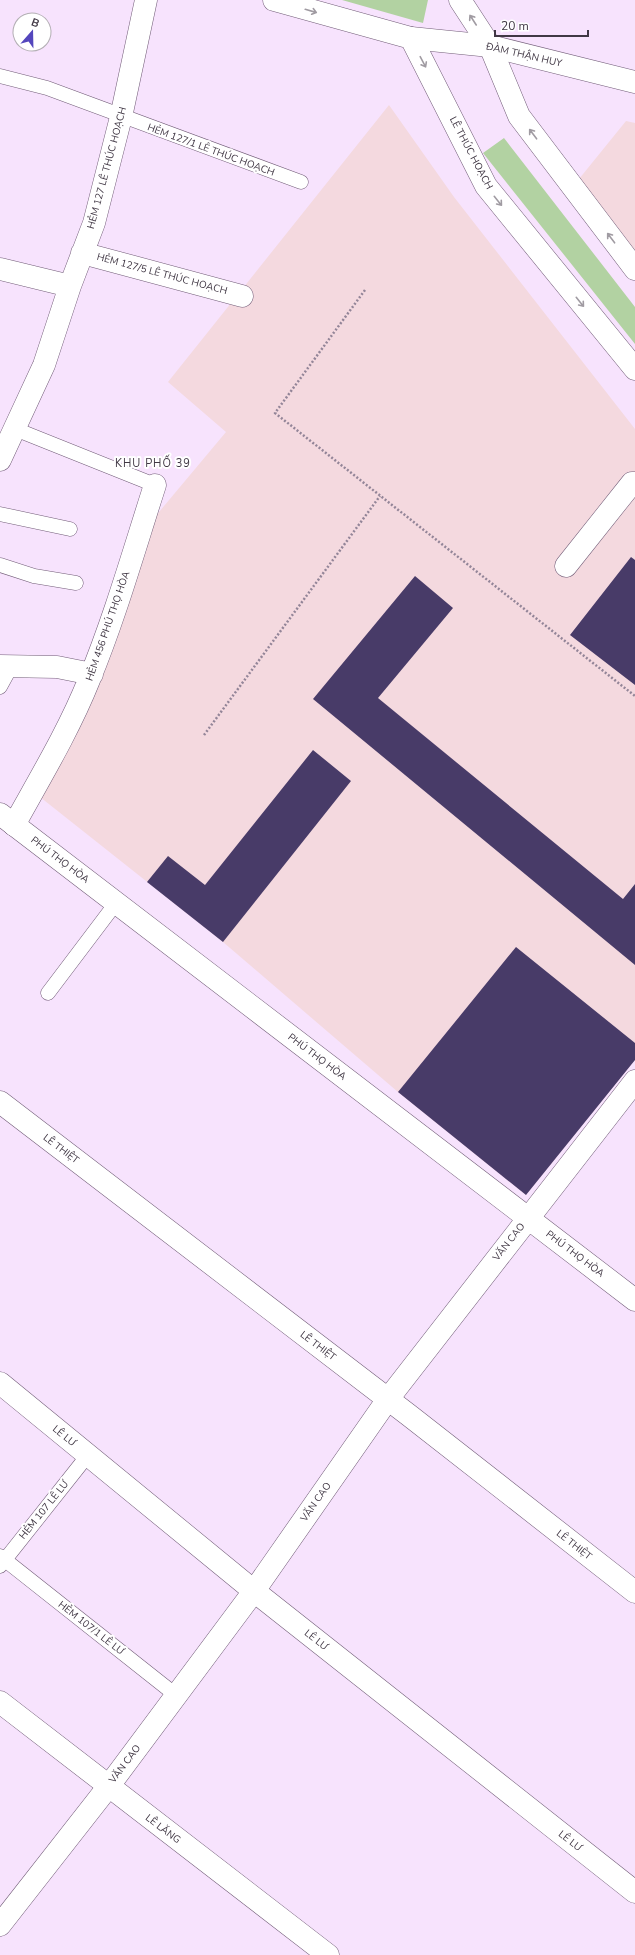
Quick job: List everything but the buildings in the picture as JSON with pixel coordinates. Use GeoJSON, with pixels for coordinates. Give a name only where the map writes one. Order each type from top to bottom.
{"type":"FeatureCollection","features":[{"type":"Feature","properties":{"kind":"street","name":"HẺM 127 LÊ THÚC HOẠCH"},"geometry":{"type":"LineString","coordinates":[[0,460],[44,365],[70,286],[94,223],[121,117],[146,0]]}},
{"type":"Feature","properties":{"kind":"street"},"geometry":{"type":"LineString","coordinates":[[274,0],[411,38]]}},
{"type":"Feature","properties":{"kind":"street"},"geometry":{"type":"LineString","coordinates":[[460,0],[490,46],[519,116],[635,269]]}},
{"type":"Feature","properties":{"kind":"street","name":"ĐÀM THẬN HUY"},"geometry":{"type":"LineString","coordinates":[[411,38],[490,46],[635,82]]}},
{"type":"Feature","properties":{"kind":"street","name":"LÊ THÚC HOẠCH"},"geometry":{"type":"LineString","coordinates":[[411,38],[486,186],[635,369]]}},
{"type":"Feature","properties":{"kind":"street","name":"HẺM 127/5 LÊ THÚC HOẠCH"},"geometry":{"type":"LineString","coordinates":[[82,253],[242,296]]}},
{"type":"Feature","properties":{"kind":"street"},"geometry":{"type":"LineString","coordinates":[[0,270],[70,286]]}},
{"type":"Feature","properties":{"kind":"street"},"geometry":{"type":"LineString","coordinates":[[566,566],[632,483],[635,483]]}},
{"type":"Feature","properties":{"kind":"street","name":"HẺM 456 PHÚ THỌ HÒA"},"geometry":{"type":"LineString","coordinates":[[7,819],[57,747],[92,674],[107,635],[155,485]]}},
{"type":"Feature","properties":{"kind":"street"},"geometry":{"type":"LineString","coordinates":[[6,665],[57,667],[92,674]]}},
{"type":"Feature","properties":{"kind":"street","name":"PHÚ THỌ HÒA"},"geometry":{"type":"LineString","coordinates":[[7,819],[635,1300]]}},
{"type":"Feature","properties":{"kind":"street","name":"VĂN CAO"},"geometry":{"type":"LineString","coordinates":[[0,1925],[177,1696],[254,1591],[388,1399],[635,1081]]}},
{"type":"Feature","properties":{"kind":"street","name":"LÊ THIỆT"},"geometry":{"type":"LineString","coordinates":[[0,1102],[388,1399],[635,1592]]}},
{"type":"Feature","properties":{"kind":"street","name":"LÊ LƯ"},"geometry":{"type":"LineString","coordinates":[[0,1383],[254,1591],[635,1892]]}},
{"type":"Feature","properties":{"kind":"street","name":"LÊ LĂNG"},"geometry":{"type":"LineString","coordinates":[[0,1702],[108,1787],[328,1955]]}},
{"type":"Feature","properties":{"kind":"lane","name":"HẺM 127/1 LÊ THÚC HOẠCH"},"geometry":{"type":"LineString","coordinates":[[0,76],[47,88],[121,117],[301,182]]}},
{"type":"Feature","properties":{"kind":"lane"},"geometry":{"type":"LineString","coordinates":[[15,429],[155,485]]}},
{"type":"Feature","properties":{"kind":"lane"},"geometry":{"type":"LineString","coordinates":[[0,514],[70,529]]}},
{"type":"Feature","properties":{"kind":"lane"},"geometry":{"type":"LineString","coordinates":[[0,565],[34,576],[76,582]]}},
{"type":"Feature","properties":{"kind":"lane"},"geometry":{"type":"LineString","coordinates":[[0,687],[6,665]]}},
{"type":"Feature","properties":{"kind":"lane"},"geometry":{"type":"LineString","coordinates":[[48,993],[116,903]]}},
{"type":"Feature","properties":{"kind":"lane","name":"HẺM 107 LÊ LƯ"},"geometry":{"type":"LineString","coordinates":[[2,1560],[88,1455]]}},
{"type":"Feature","properties":{"kind":"lane","name":"HẺM 107/1 LÊ LƯ"},"geometry":{"type":"LineString","coordinates":[[2,1560],[177,1696]]}},
{"type":"Feature","properties":{"kind":"path"},"geometry":{"type":"LineString","coordinates":[[365,290],[275,413],[635,696]]}},
{"type":"Feature","properties":{"kind":"path"},"geometry":{"type":"LineString","coordinates":[[204,735],[380,496]]}},
{"type":"Feature","properties":{"kind":"shaded area"},"geometry":{"type":"Polygon","coordinates":[[[389,105],[454,197],[635,429],[635,1060],[526,1195],[398,1092],[223,942],[40,797],[154,518],[226,432],[168,382],[389,105]]]}},
{"type":"Feature","properties":{"kind":"shaded area"},"geometry":{"type":"Polygon","coordinates":[[[626,121],[635,123],[635,255],[579,179],[626,121]]]}},
{"type":"Feature","properties":{"kind":"green space"},"geometry":{"type":"Polygon","coordinates":[[[342,0],[428,0],[423,23],[342,0]]]}},
{"type":"Feature","properties":{"kind":"green space"},"geometry":{"type":"Polygon","coordinates":[[[504,138],[635,307],[635,344],[483,153],[504,138]]]}},
{"type":"Feature","properties":{"kind":"district","name":"KHU PHỐ 39"},"geometry":{"type":"Point","coordinates":[153,463]}}]}
